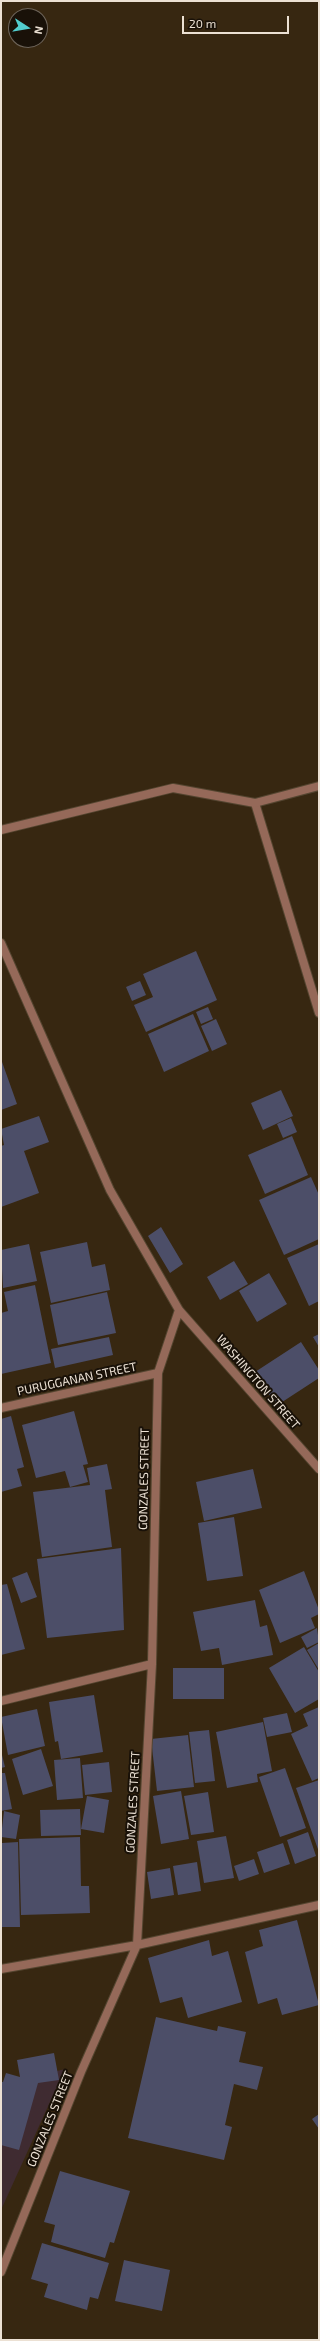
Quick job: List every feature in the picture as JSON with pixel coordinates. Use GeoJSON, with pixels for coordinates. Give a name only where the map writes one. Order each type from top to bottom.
{"type":"FeatureCollection","features":[{"type":"Feature","properties":{"kind":"street"},"geometry":{"type":"LineString","coordinates":[[1,830],[174,788],[256,803],[319,786]]}},
{"type":"Feature","properties":{"kind":"street"},"geometry":{"type":"LineString","coordinates":[[256,803],[319,1013]]}},
{"type":"Feature","properties":{"kind":"street","name":"WASHINGTON STREET"},"geometry":{"type":"LineString","coordinates":[[1,943],[110,1190],[179,1310],[319,1469]]}},
{"type":"Feature","properties":{"kind":"street","name":"GONZALES STREET"},"geometry":{"type":"LineString","coordinates":[[1,2272],[81,2072],[137,1945],[152,1664],[158,1373],[179,1310]]}},
{"type":"Feature","properties":{"kind":"street","name":"PURUGGANAN STREET"},"geometry":{"type":"LineString","coordinates":[[1,1408],[158,1373]]}},
{"type":"Feature","properties":{"kind":"street"},"geometry":{"type":"LineString","coordinates":[[1,1701],[152,1664]]}},
{"type":"Feature","properties":{"kind":"street"},"geometry":{"type":"LineString","coordinates":[[1,1969],[137,1945],[319,1905]]}},
{"type":"Feature","properties":{"kind":"shaded area"},"geometry":{"type":"Polygon","coordinates":[[[65,2069],[1,2210],[1,2085],[65,2069]]]}},
{"type":"Feature","properties":{"kind":"building"},"geometry":{"type":"Polygon","coordinates":[[[196,951],[217,1000],[146,1032],[134,1005],[153,997],[143,974],[196,951]]]}},
{"type":"Feature","properties":{"kind":"building"},"geometry":{"type":"Polygon","coordinates":[[[140,981],[146,995],[132,1001],[126,987],[140,981]]]}},
{"type":"Feature","properties":{"kind":"building"},"geometry":{"type":"Polygon","coordinates":[[[208,1007],[213,1019],[201,1024],[196,1012],[208,1007]]]}},
{"type":"Feature","properties":{"kind":"building"},"geometry":{"type":"Polygon","coordinates":[[[193,1014],[209,1051],[164,1072],[148,1034],[193,1014]]]}},
{"type":"Feature","properties":{"kind":"building"},"geometry":{"type":"Polygon","coordinates":[[[216,1019],[227,1044],[212,1051],[201,1026],[216,1019]]]}},
{"type":"Feature","properties":{"kind":"building"},"geometry":{"type":"Polygon","coordinates":[[[1,1059],[17,1104],[1,1110],[1,1059]]]}},
{"type":"Feature","properties":{"kind":"building"},"geometry":{"type":"Polygon","coordinates":[[[281,1090],[293,1116],[263,1130],[251,1103],[281,1090]]]}},
{"type":"Feature","properties":{"kind":"building"},"geometry":{"type":"Polygon","coordinates":[[[39,1116],[49,1142],[24,1151],[39,1193],[1,1207],[1,1146],[4,1145],[1,1129],[39,1116]]]}},
{"type":"Feature","properties":{"kind":"building"},"geometry":{"type":"Polygon","coordinates":[[[291,1118],[297,1132],[283,1138],[277,1124],[291,1118]]]}},
{"type":"Feature","properties":{"kind":"building"},"geometry":{"type":"Polygon","coordinates":[[[292,1136],[308,1175],[265,1194],[248,1155],[292,1136]]]}},
{"type":"Feature","properties":{"kind":"building"},"geometry":{"type":"Polygon","coordinates":[[[311,1177],[319,1195],[319,1239],[284,1255],[259,1200],[311,1177]]]}},
{"type":"Feature","properties":{"kind":"building"},"geometry":{"type":"Polygon","coordinates":[[[161,1227],[183,1264],[170,1273],[148,1236],[161,1227]]]}},
{"type":"Feature","properties":{"kind":"building"},"geometry":{"type":"Polygon","coordinates":[[[87,1242],[92,1267],[105,1264],[110,1290],[51,1303],[40,1252],[87,1242]]]}},
{"type":"Feature","properties":{"kind":"building"},"geometry":{"type":"Polygon","coordinates":[[[29,1244],[37,1281],[3,1288],[1,1250],[29,1244]]]}},
{"type":"Feature","properties":{"kind":"building"},"geometry":{"type":"Polygon","coordinates":[[[319,1244],[319,1301],[309,1306],[287,1258],[319,1244]]]}},
{"type":"Feature","properties":{"kind":"building"},"geometry":{"type":"Polygon","coordinates":[[[234,1261],[248,1284],[220,1300],[207,1277],[234,1261]]]}},
{"type":"Feature","properties":{"kind":"building"},"geometry":{"type":"Polygon","coordinates":[[[269,1273],[287,1304],[257,1322],[239,1291],[269,1273]]]}},
{"type":"Feature","properties":{"kind":"building"},"geometry":{"type":"Polygon","coordinates":[[[35,1285],[51,1363],[1,1374],[1,1313],[8,1311],[4,1292],[35,1285]]]}},
{"type":"Feature","properties":{"kind":"building"},"geometry":{"type":"Polygon","coordinates":[[[107,1292],[116,1333],[58,1345],[50,1305],[107,1292]]]}},
{"type":"Feature","properties":{"kind":"building"},"geometry":{"type":"Polygon","coordinates":[[[319,1334],[319,1347],[313,1337],[319,1334]]]}},
{"type":"Feature","properties":{"kind":"building"},"geometry":{"type":"Polygon","coordinates":[[[109,1337],[113,1355],[55,1368],[51,1349],[109,1337]]]}},
{"type":"Feature","properties":{"kind":"building"},"geometry":{"type":"Polygon","coordinates":[[[301,1342],[319,1370],[319,1378],[276,1406],[255,1372],[301,1342]]]}},
{"type":"Feature","properties":{"kind":"building"},"geometry":{"type":"Polygon","coordinates":[[[74,1411],[88,1464],[83,1465],[88,1482],[70,1487],[65,1471],[36,1478],[22,1425],[74,1411]]]}},
{"type":"Feature","properties":{"kind":"building"},"geometry":{"type":"Polygon","coordinates":[[[11,1416],[24,1467],[17,1469],[22,1486],[1,1492],[1,1419],[11,1416]]]}},
{"type":"Feature","properties":{"kind":"building"},"geometry":{"type":"Polygon","coordinates":[[[107,1464],[112,1489],[105,1490],[112,1547],[42,1557],[33,1492],[90,1485],[87,1468],[107,1464]]]}},
{"type":"Feature","properties":{"kind":"building"},"geometry":{"type":"Polygon","coordinates":[[[253,1469],[262,1508],[204,1521],[196,1482],[253,1469]]]}},
{"type":"Feature","properties":{"kind":"building"},"geometry":{"type":"Polygon","coordinates":[[[234,1517],[243,1576],[207,1581],[198,1523],[234,1517]]]}},
{"type":"Feature","properties":{"kind":"building"},"geometry":{"type":"Polygon","coordinates":[[[121,1548],[124,1630],[47,1638],[37,1559],[121,1548]]]}},
{"type":"Feature","properties":{"kind":"building"},"geometry":{"type":"Polygon","coordinates":[[[304,1571],[319,1610],[319,1614],[311,1618],[315,1628],[280,1643],[259,1590],[304,1571]]]}},
{"type":"Feature","properties":{"kind":"building"},"geometry":{"type":"Polygon","coordinates":[[[27,1572],[37,1597],[21,1603],[12,1578],[27,1572]]]}},
{"type":"Feature","properties":{"kind":"building"},"geometry":{"type":"Polygon","coordinates":[[[7,1584],[25,1649],[1,1655],[1,1585],[7,1584]]]}},
{"type":"Feature","properties":{"kind":"building"},"geometry":{"type":"Polygon","coordinates":[[[255,1600],[260,1627],[267,1625],[273,1655],[222,1665],[219,1648],[201,1651],[193,1612],[255,1600]]]}},
{"type":"Feature","properties":{"kind":"building"},"geometry":{"type":"Polygon","coordinates":[[[317,1628],[319,1642],[307,1648],[301,1637],[317,1628]]]}},
{"type":"Feature","properties":{"kind":"building"},"geometry":{"type":"Polygon","coordinates":[[[319,1643],[319,1670],[307,1650],[319,1643]]]}},
{"type":"Feature","properties":{"kind":"building"},"geometry":{"type":"Polygon","coordinates":[[[304,1647],[319,1672],[319,1699],[295,1713],[269,1668],[304,1647]]]}},
{"type":"Feature","properties":{"kind":"building"},"geometry":{"type":"Polygon","coordinates":[[[173,1668],[224,1668],[224,1699],[173,1699],[173,1668]]]}},
{"type":"Feature","properties":{"kind":"building"},"geometry":{"type":"Polygon","coordinates":[[[94,1695],[103,1752],[61,1759],[58,1741],[55,1742],[49,1702],[94,1695]]]}},
{"type":"Feature","properties":{"kind":"building"},"geometry":{"type":"Polygon","coordinates":[[[319,1707],[319,1778],[312,1781],[291,1734],[308,1726],[303,1714],[319,1707]]]}},
{"type":"Feature","properties":{"kind":"building"},"geometry":{"type":"Polygon","coordinates":[[[37,1709],[45,1746],[8,1755],[1,1717],[37,1709]]]}},
{"type":"Feature","properties":{"kind":"building"},"geometry":{"type":"Polygon","coordinates":[[[287,1713],[292,1732],[267,1737],[263,1718],[287,1713]]]}},
{"type":"Feature","properties":{"kind":"building"},"geometry":{"type":"Polygon","coordinates":[[[263,1722],[272,1771],[257,1774],[258,1782],[227,1788],[216,1732],[263,1722]]]}},
{"type":"Feature","properties":{"kind":"building"},"geometry":{"type":"Polygon","coordinates":[[[209,1730],[215,1781],[195,1783],[189,1732],[209,1730]]]}},
{"type":"Feature","properties":{"kind":"building"},"geometry":{"type":"Polygon","coordinates":[[[188,1735],[194,1787],[157,1791],[151,1739],[188,1735]]]}},
{"type":"Feature","properties":{"kind":"building"},"geometry":{"type":"Polygon","coordinates":[[[41,1749],[53,1786],[23,1795],[12,1759],[41,1749]]]}},
{"type":"Feature","properties":{"kind":"building"},"geometry":{"type":"Polygon","coordinates":[[[1,1751],[5,1767],[1,1768],[1,1751]]]}},
{"type":"Feature","properties":{"kind":"building"},"geometry":{"type":"Polygon","coordinates":[[[80,1758],[83,1798],[57,1800],[54,1760],[80,1758]]]}},
{"type":"Feature","properties":{"kind":"building"},"geometry":{"type":"Polygon","coordinates":[[[109,1762],[112,1792],[85,1795],[82,1765],[109,1762]]]}},
{"type":"Feature","properties":{"kind":"building"},"geometry":{"type":"Polygon","coordinates":[[[285,1768],[306,1828],[280,1837],[259,1777],[285,1768]]]}},
{"type":"Feature","properties":{"kind":"building"},"geometry":{"type":"Polygon","coordinates":[[[1,1773],[5,1773],[12,1809],[1,1811],[1,1773]]]}},
{"type":"Feature","properties":{"kind":"building"},"geometry":{"type":"Polygon","coordinates":[[[319,1780],[319,1852],[296,1788],[319,1780]]]}},
{"type":"Feature","properties":{"kind":"building"},"geometry":{"type":"Polygon","coordinates":[[[181,1791],[189,1839],[161,1844],[153,1796],[181,1791]]]}},
{"type":"Feature","properties":{"kind":"building"},"geometry":{"type":"Polygon","coordinates":[[[208,1792],[214,1832],[191,1835],[184,1796],[208,1792]]]}},
{"type":"Feature","properties":{"kind":"building"},"geometry":{"type":"Polygon","coordinates":[[[87,1796],[109,1800],[104,1833],[81,1829],[87,1796]]]}},
{"type":"Feature","properties":{"kind":"building"},"geometry":{"type":"Polygon","coordinates":[[[80,1809],[81,1835],[41,1836],[40,1810],[80,1809]]]}},
{"type":"Feature","properties":{"kind":"building"},"geometry":{"type":"Polygon","coordinates":[[[4,1811],[20,1815],[16,1839],[1,1837],[4,1811]]]}},
{"type":"Feature","properties":{"kind":"building"},"geometry":{"type":"Polygon","coordinates":[[[308,1832],[316,1856],[295,1864],[287,1840],[308,1832]]]}},
{"type":"Feature","properties":{"kind":"building"},"geometry":{"type":"Polygon","coordinates":[[[226,1836],[234,1878],[204,1883],[197,1841],[226,1836]]]}},
{"type":"Feature","properties":{"kind":"building"},"geometry":{"type":"Polygon","coordinates":[[[80,1837],[81,1886],[89,1886],[90,1913],[21,1915],[19,1839],[80,1837]]]}},
{"type":"Feature","properties":{"kind":"building"},"geometry":{"type":"Polygon","coordinates":[[[1,1840],[2,1843],[18,1842],[20,1927],[1,1927],[1,1840]]]}},
{"type":"Feature","properties":{"kind":"building"},"geometry":{"type":"Polygon","coordinates":[[[283,1843],[290,1864],[264,1873],[257,1852],[283,1843]]]}},
{"type":"Feature","properties":{"kind":"building"},"geometry":{"type":"Polygon","coordinates":[[[254,1859],[259,1874],[239,1881],[234,1866],[254,1859]]]}},
{"type":"Feature","properties":{"kind":"building"},"geometry":{"type":"Polygon","coordinates":[[[197,1862],[201,1891],[178,1895],[173,1866],[197,1862]]]}},
{"type":"Feature","properties":{"kind":"building"},"geometry":{"type":"Polygon","coordinates":[[[170,1868],[174,1895],[151,1899],[147,1872],[170,1868]]]}},
{"type":"Feature","properties":{"kind":"building"},"geometry":{"type":"Polygon","coordinates":[[[297,1920],[319,2005],[282,2015],[277,1998],[258,2004],[245,1952],[263,1946],[259,1930],[297,1920]]]}},
{"type":"Feature","properties":{"kind":"building"},"geometry":{"type":"Polygon","coordinates":[[[209,1940],[212,1956],[228,1951],[242,2002],[188,2018],[182,1997],[160,2003],[148,1958],[209,1940]]]}},
{"type":"Feature","properties":{"kind":"building"},"geometry":{"type":"Polygon","coordinates":[[[156,2017],[217,2031],[218,2026],[246,2032],[239,2062],[263,2067],[257,2090],[234,2084],[225,2125],[232,2127],[224,2160],[128,2138],[156,2017]]]}},
{"type":"Feature","properties":{"kind":"building"},"geometry":{"type":"Polygon","coordinates":[[[54,2053],[59,2080],[38,2083],[19,2150],[1,2145],[1,2082],[3,2082],[6,2073],[20,2077],[17,2060],[54,2053]]]}},
{"type":"Feature","properties":{"kind":"building"},"geometry":{"type":"Polygon","coordinates":[[[319,2114],[319,2129],[312,2119],[319,2114]]]}},
{"type":"Feature","properties":{"kind":"building"},"geometry":{"type":"Polygon","coordinates":[[[60,2171],[130,2191],[114,2243],[110,2242],[105,2258],[51,2242],[55,2225],[44,2222],[60,2171]]]}},
{"type":"Feature","properties":{"kind":"building"},"geometry":{"type":"Polygon","coordinates":[[[42,2243],[109,2263],[98,2299],[90,2297],[87,2310],[44,2297],[48,2284],[31,2279],[42,2243]]]}},
{"type":"Feature","properties":{"kind":"building"},"geometry":{"type":"Polygon","coordinates":[[[124,2260],[170,2270],[162,2311],[115,2301],[124,2260]]]}}]}
